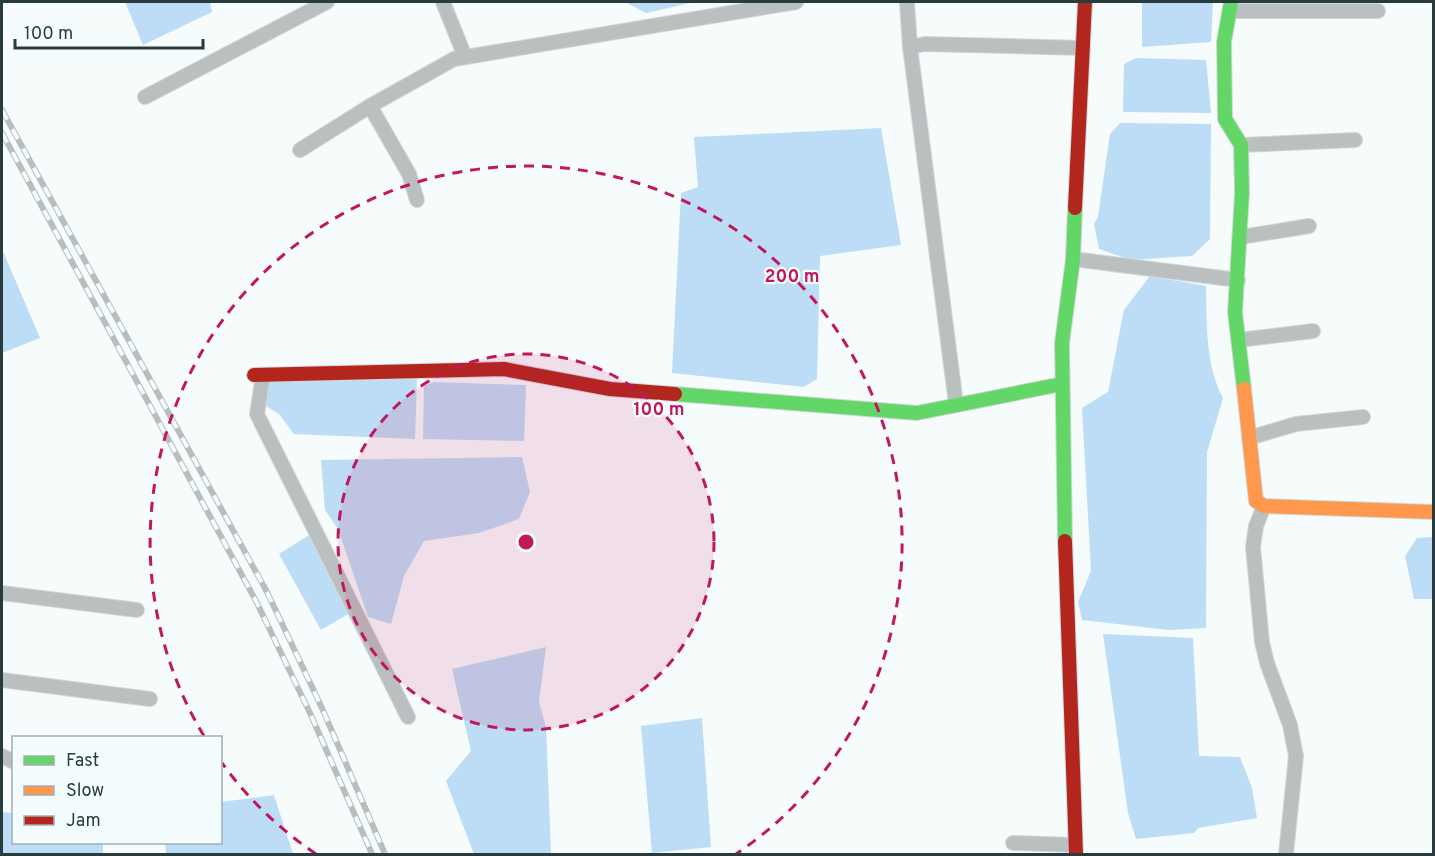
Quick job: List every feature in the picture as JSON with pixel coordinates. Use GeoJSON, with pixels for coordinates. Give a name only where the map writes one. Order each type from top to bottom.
{"type":"FeatureCollection","features":[{"type":"Feature","properties":{"kind":"street"},"geometry":{"type":"LineString","coordinates":[[145,97],[327,2]]}},
{"type":"Feature","properties":{"kind":"street"},"geometry":{"type":"LineString","coordinates":[[443,2],[465,57]]}},
{"type":"Feature","properties":{"kind":"street"},"geometry":{"type":"LineString","coordinates":[[300,150],[370,106],[454,59],[796,2]]}},
{"type":"Feature","properties":{"kind":"street"},"geometry":{"type":"LineString","coordinates":[[907,2],[910,47],[956,404]]}},
{"type":"Feature","properties":{"kind":"street"},"geometry":{"type":"LineString","coordinates":[[1013,843],[1075,850],[1068,669],[1062,384],[1067,284],[1073,259],[1085,2]]}},
{"type":"Feature","properties":{"kind":"street"},"geometry":{"type":"LineString","coordinates":[[1378,11],[1231,6],[1224,42],[1225,119],[1241,145],[1241,237],[1235,312],[1256,501],[1264,506],[1434,512]]}},
{"type":"Feature","properties":{"kind":"street"},"geometry":{"type":"LineString","coordinates":[[910,47],[925,44],[1083,48]]}},
{"type":"Feature","properties":{"kind":"street"},"geometry":{"type":"LineString","coordinates":[[370,106],[409,174],[417,200]]}},
{"type":"Feature","properties":{"kind":"street"},"geometry":{"type":"LineString","coordinates":[[1241,145],[1355,140]]}},
{"type":"Feature","properties":{"kind":"street"},"geometry":{"type":"LineString","coordinates":[[1241,237],[1309,226]]}},
{"type":"Feature","properties":{"kind":"street"},"geometry":{"type":"LineString","coordinates":[[1073,259],[1238,280]]}},
{"type":"Feature","properties":{"kind":"street"},"geometry":{"type":"LineString","coordinates":[[1239,340],[1313,331]]}},
{"type":"Feature","properties":{"kind":"street"},"geometry":{"type":"LineString","coordinates":[[408,717],[257,414],[259,375],[504,369],[610,388],[916,413],[1062,384]]}},
{"type":"Feature","properties":{"kind":"street"},"geometry":{"type":"LineString","coordinates":[[1249,438],[1296,424],[1363,417]]}},
{"type":"Feature","properties":{"kind":"street"},"geometry":{"type":"LineString","coordinates":[[1264,506],[1256,526],[1253,547],[1262,642],[1267,663],[1290,725],[1296,756],[1286,855]]}},
{"type":"Feature","properties":{"kind":"street"},"geometry":{"type":"LineString","coordinates":[[2,593],[138,610]]}},
{"type":"Feature","properties":{"kind":"street"},"geometry":{"type":"LineString","coordinates":[[2,680],[150,699]]}},
{"type":"Feature","properties":{"kind":"water"},"geometry":{"type":"Polygon","coordinates":[[[125,2],[210,2],[212,12],[143,45],[125,2]]]}},
{"type":"Feature","properties":{"kind":"water"},"geometry":{"type":"Polygon","coordinates":[[[625,2],[695,2],[646,13],[625,2]]]}},
{"type":"Feature","properties":{"kind":"water"},"geometry":{"type":"Polygon","coordinates":[[[1142,2],[1213,2],[1211,42],[1142,47],[1142,2]]]}},
{"type":"Feature","properties":{"kind":"water"},"geometry":{"type":"Polygon","coordinates":[[[1136,58],[1206,60],[1211,113],[1123,112],[1124,64],[1136,58]]]}},
{"type":"Feature","properties":{"kind":"water"},"geometry":{"type":"Polygon","coordinates":[[[1120,123],[1211,124],[1210,239],[1192,256],[1131,260],[1099,249],[1094,224],[1098,217],[1110,134],[1120,123]]]}},
{"type":"Feature","properties":{"kind":"water"},"geometry":{"type":"Polygon","coordinates":[[[881,128],[901,245],[820,256],[817,379],[804,387],[672,373],[681,193],[698,187],[694,137],[881,128]]]}},
{"type":"Feature","properties":{"kind":"water"},"geometry":{"type":"Polygon","coordinates":[[[2,249],[40,338],[2,353],[2,249]]]}},
{"type":"Feature","properties":{"kind":"water"},"geometry":{"type":"Polygon","coordinates":[[[1150,276],[1206,286],[1210,357],[1223,398],[1207,452],[1206,628],[1169,630],[1082,620],[1078,602],[1091,571],[1082,408],[1108,392],[1124,310],[1150,276]]]}},
{"type":"Feature","properties":{"kind":"water"},"geometry":{"type":"Polygon","coordinates":[[[417,378],[415,439],[294,434],[279,414],[264,405],[268,382],[417,378]]]}},
{"type":"Feature","properties":{"kind":"water"},"geometry":{"type":"Polygon","coordinates":[[[434,382],[526,385],[524,441],[423,439],[424,386],[434,382]]]}},
{"type":"Feature","properties":{"kind":"water"},"geometry":{"type":"Polygon","coordinates":[[[522,457],[530,492],[519,519],[479,533],[424,541],[404,576],[391,624],[368,617],[338,529],[325,510],[321,460],[522,457]]]}},
{"type":"Feature","properties":{"kind":"water"},"geometry":{"type":"Polygon","coordinates":[[[311,534],[346,583],[348,614],[321,630],[279,554],[311,534]]]}},
{"type":"Feature","properties":{"kind":"water"},"geometry":{"type":"Polygon","coordinates":[[[1433,537],[1433,599],[1414,599],[1405,556],[1417,538],[1433,537]]]}},
{"type":"Feature","properties":{"kind":"water"},"geometry":{"type":"Polygon","coordinates":[[[1103,634],[1193,638],[1199,756],[1240,757],[1252,788],[1257,818],[1198,828],[1194,833],[1136,839],[1128,813],[1103,634]]]}},
{"type":"Feature","properties":{"kind":"water"},"geometry":{"type":"Polygon","coordinates":[[[546,647],[539,702],[546,727],[551,854],[474,854],[446,781],[471,751],[452,669],[546,647]]]}},
{"type":"Feature","properties":{"kind":"water"},"geometry":{"type":"Polygon","coordinates":[[[702,718],[711,847],[652,853],[641,726],[702,718]]]}},
{"type":"Feature","properties":{"kind":"water"},"geometry":{"type":"Polygon","coordinates":[[[274,795],[293,854],[166,854],[165,844],[222,844],[222,802],[274,795]]]}},
{"type":"Feature","properties":{"kind":"water"},"geometry":{"type":"Polygon","coordinates":[[[2,812],[12,813],[12,844],[103,844],[103,854],[2,854],[2,812]]]}},
{"type":"Feature","properties":{"kind":"railway"},"geometry":{"type":"LineString","coordinates":[[2,110],[267,592],[322,708],[385,854]]}},
{"type":"Feature","properties":{"kind":"railway"},"geometry":{"type":"LineString","coordinates":[[2,133],[256,601],[310,713],[372,854]]}},
{"type":"Feature","properties":{"kind":"traffic: fast"},"geometry":{"type":"LineString","coordinates":[[1231,2],[1224,42],[1225,119],[1241,145],[1242,193],[1235,312],[1244,389]]}},
{"type":"Feature","properties":{"kind":"traffic: fast"},"geometry":{"type":"LineString","coordinates":[[1065,541],[1062,343],[1073,259],[1075,208]]}},
{"type":"Feature","properties":{"kind":"traffic: fast"},"geometry":{"type":"LineString","coordinates":[[675,394],[917,413],[1062,384]]}},
{"type":"Feature","properties":{"kind":"traffic: slow"},"geometry":{"type":"LineString","coordinates":[[1244,389],[1256,501],[1264,506],[1434,512]]}},
{"type":"Feature","properties":{"kind":"traffic: jam"},"geometry":{"type":"LineString","coordinates":[[1075,208],[1085,2]]}},
{"type":"Feature","properties":{"kind":"traffic: jam"},"geometry":{"type":"LineString","coordinates":[[254,375],[504,369],[610,389],[675,394]]}},
{"type":"Feature","properties":{"kind":"traffic: jam"},"geometry":{"type":"LineString","coordinates":[[1065,541],[1076,854]]}}]}
